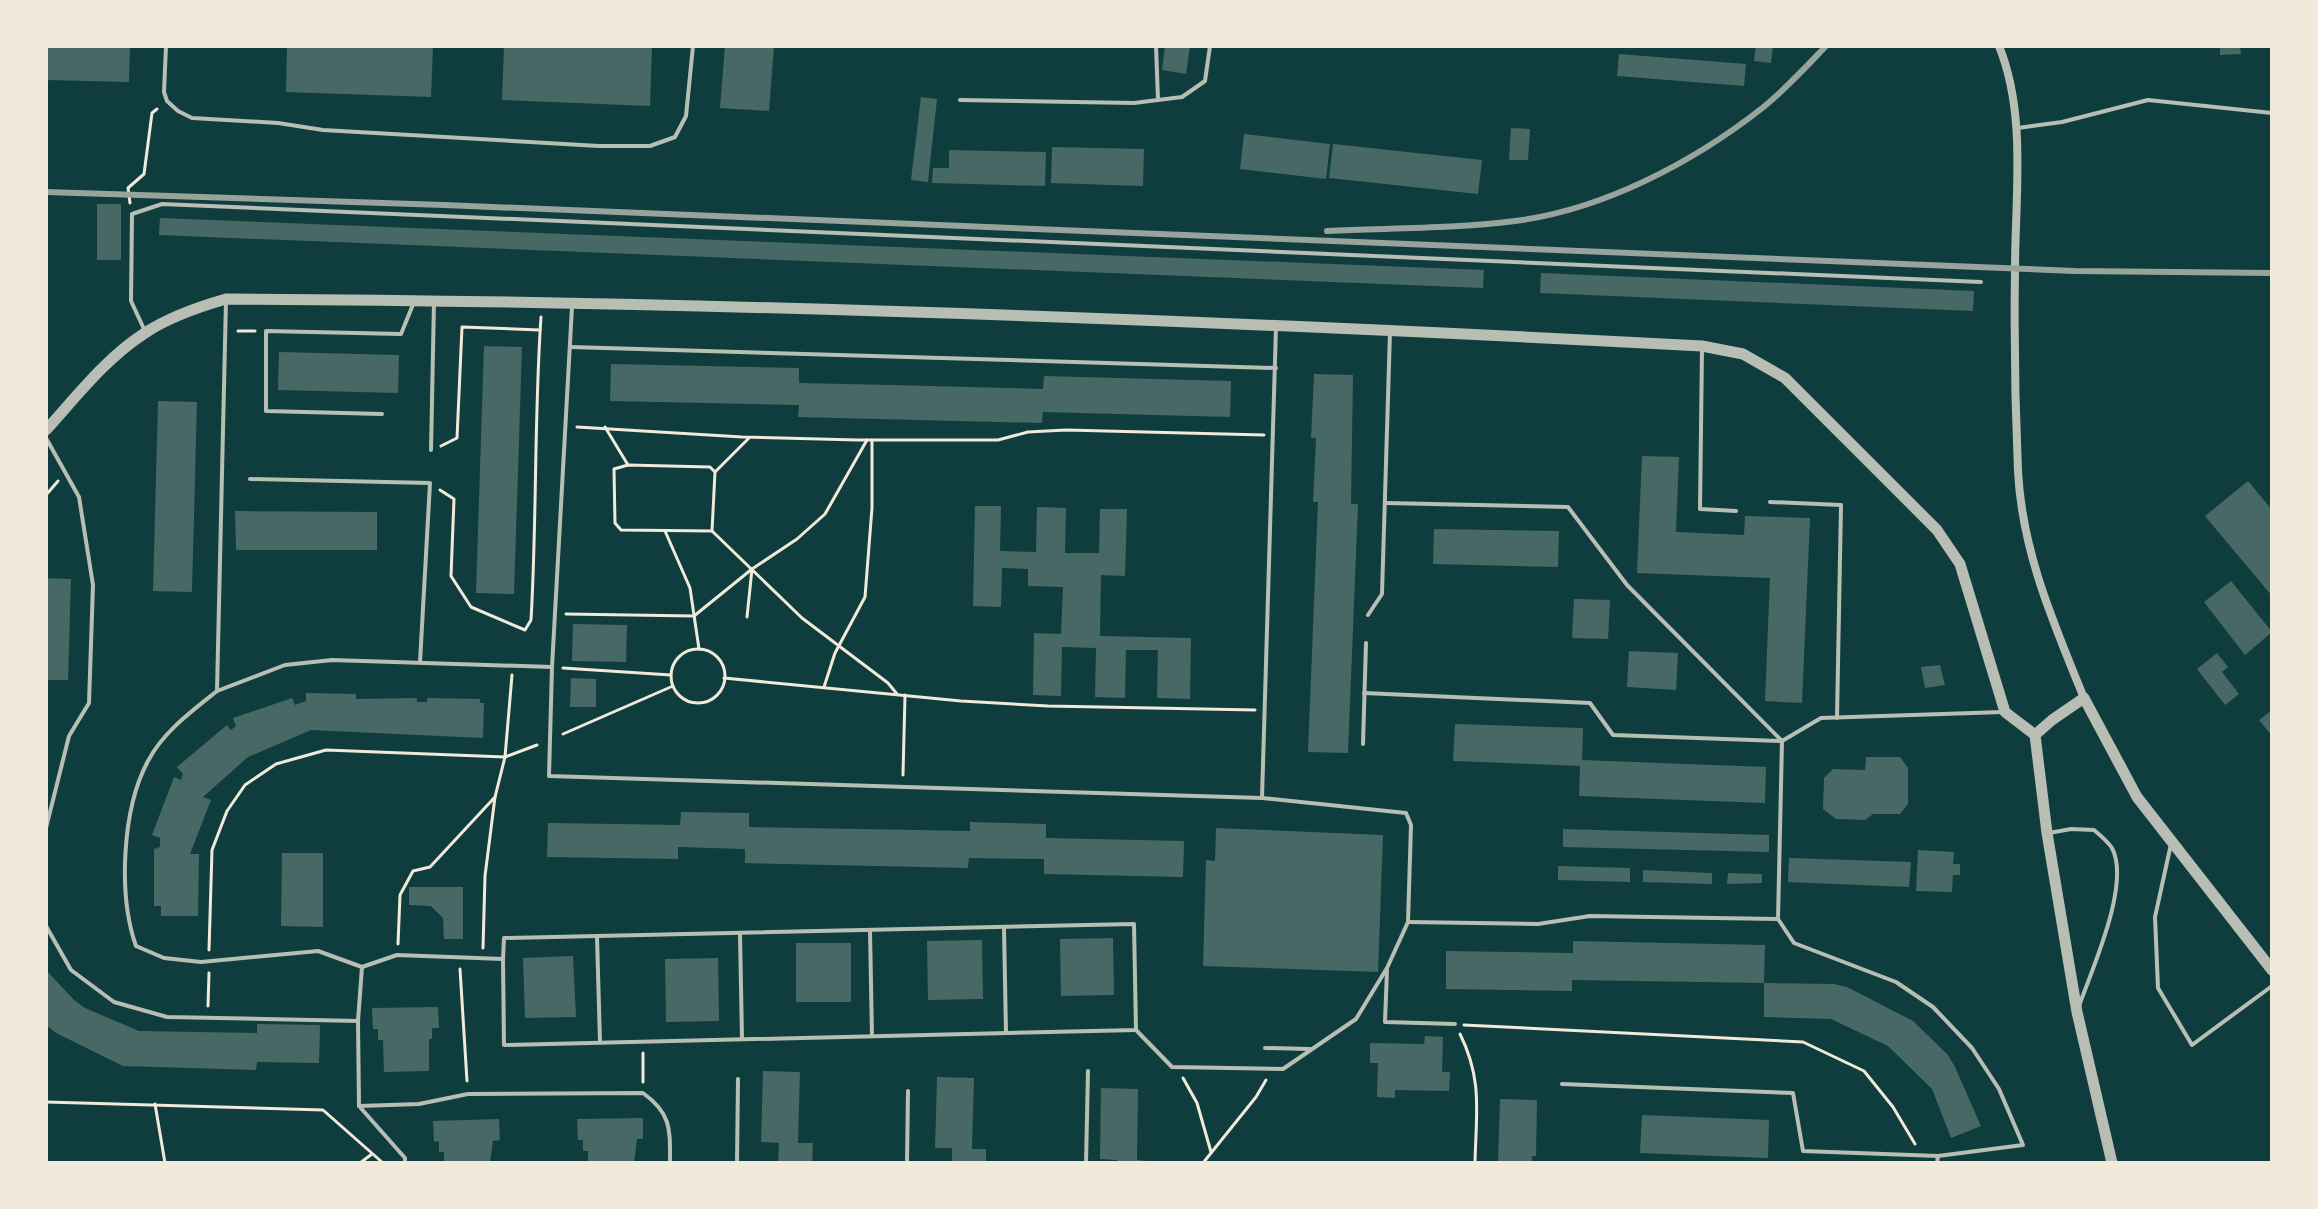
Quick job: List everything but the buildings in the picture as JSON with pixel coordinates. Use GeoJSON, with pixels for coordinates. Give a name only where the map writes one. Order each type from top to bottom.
{"type":"FeatureCollection","features":[{"type":"Feature","properties":{"kind":"street"},"geometry":{"type":"LineString","coordinates":[[1999,46],[2008,69],[2016,129],[2018,472],[2028,548],[2044,601],[2084,698],[2137,797],[2272,970]]}},
{"type":"Feature","properties":{"kind":"street"},"geometry":{"type":"LineString","coordinates":[[46,430],[109,360],[145,332],[195,309],[226,299],[543,301],[1276,324],[1702,346],[1743,354],[1785,378],[1937,530],[1960,564],[2005,712],[2035,735],[2047,833],[2077,1012],[2112,1163]]}},
{"type":"Feature","properties":{"kind":"street"},"geometry":{"type":"LineString","coordinates":[[2035,735],[2084,698]]}},
{"type":"Feature","properties":{"kind":"lane"},"geometry":{"type":"LineString","coordinates":[[166,46],[164,92],[167,101],[192,118],[278,123],[323,130],[599,146],[650,146],[675,137],[686,116],[693,46]]}},
{"type":"Feature","properties":{"kind":"lane"},"geometry":{"type":"LineString","coordinates":[[1156,46],[1158,100]]}},
{"type":"Feature","properties":{"kind":"lane"},"geometry":{"type":"LineString","coordinates":[[960,100],[1134,103],[1182,97],[1205,81],[1210,46]]}},
{"type":"Feature","properties":{"kind":"lane"},"geometry":{"type":"LineString","coordinates":[[2016,129],[2062,122],[2148,100],[2272,113]]}},
{"type":"Feature","properties":{"kind":"lane"},"geometry":{"type":"LineString","coordinates":[[145,332],[131,301],[132,214],[162,204],[1981,282]]}},
{"type":"Feature","properties":{"kind":"lane"},"geometry":{"type":"LineString","coordinates":[[217,691],[226,299]]}},
{"type":"Feature","properties":{"kind":"lane"},"geometry":{"type":"LineString","coordinates":[[382,414],[266,411],[266,331],[401,334],[415,300]]}},
{"type":"Feature","properties":{"kind":"lane"},"geometry":{"type":"LineString","coordinates":[[431,450],[434,300]]}},
{"type":"Feature","properties":{"kind":"lane"},"geometry":{"type":"LineString","coordinates":[[572,302],[549,776],[1262,798],[1406,813],[1411,825],[1408,922],[1387,968],[1356,1019],[1283,1069],[1172,1067],[1136,1030],[1134,924],[504,938],[504,1045],[1136,1030]]}},
{"type":"Feature","properties":{"kind":"lane"},"geometry":{"type":"LineString","coordinates":[[1262,798],[1262,710],[1276,324]]}},
{"type":"Feature","properties":{"kind":"lane"},"geometry":{"type":"LineString","coordinates":[[1368,615],[1382,594],[1390,329]]}},
{"type":"Feature","properties":{"kind":"lane"},"geometry":{"type":"LineString","coordinates":[[1702,346],[1700,509],[1736,511]]}},
{"type":"Feature","properties":{"kind":"lane"},"geometry":{"type":"LineString","coordinates":[[570,347],[1276,368]]}},
{"type":"Feature","properties":{"kind":"lane"},"geometry":{"type":"LineString","coordinates":[[46,438],[79,497],[93,585],[89,703],[69,736],[46,828]]}},
{"type":"Feature","properties":{"kind":"lane"},"geometry":{"type":"LineString","coordinates":[[250,479],[430,483],[420,662]]}},
{"type":"Feature","properties":{"kind":"lane"},"geometry":{"type":"LineString","coordinates":[[1770,502],[1841,505],[1837,718]]}},
{"type":"Feature","properties":{"kind":"lane"},"geometry":{"type":"LineString","coordinates":[[1385,503],[1568,507],[1627,585],[1782,741],[1778,919],[1794,943],[1896,982],[1933,1007],[1972,1048],[1999,1089],[2023,1145],[1938,1156],[1803,1151],[1793,1093],[1562,1084]]}},
{"type":"Feature","properties":{"kind":"lane"},"geometry":{"type":"LineString","coordinates":[[1363,744],[1366,643]]}},
{"type":"Feature","properties":{"kind":"lane"},"geometry":{"type":"LineString","coordinates":[[503,959],[397,955],[362,967],[318,951],[209,962],[164,958],[136,946],[127,920],[127,821],[148,759],[177,723],[217,691],[285,665],[332,660],[552,667]]}},
{"type":"Feature","properties":{"kind":"lane"},"geometry":{"type":"LineString","coordinates":[[1364,693],[1590,703],[1613,735],[1782,741],[1821,718],[2005,712]]}},
{"type":"Feature","properties":{"kind":"lane"},"geometry":{"type":"LineString","coordinates":[[2047,833],[2071,829],[2094,830],[2112,848],[2118,875],[2109,917],[2077,1012]]}},
{"type":"Feature","properties":{"kind":"lane"},"geometry":{"type":"LineString","coordinates":[[2171,842],[2155,917],[2158,988],[2192,1045],[2272,986]]}},
{"type":"Feature","properties":{"kind":"lane"},"geometry":{"type":"LineString","coordinates":[[1408,922],[1538,924],[1590,916],[1778,919]]}},
{"type":"Feature","properties":{"kind":"lane"},"geometry":{"type":"LineString","coordinates":[[46,926],[71,970],[114,1002],[167,1017],[358,1021]]}},
{"type":"Feature","properties":{"kind":"lane"},"geometry":{"type":"LineString","coordinates":[[1004,927],[1006,1033]]}},
{"type":"Feature","properties":{"kind":"lane"},"geometry":{"type":"LineString","coordinates":[[870,930],[872,1036]]}},
{"type":"Feature","properties":{"kind":"lane"},"geometry":{"type":"LineString","coordinates":[[740,933],[742,1039]]}},
{"type":"Feature","properties":{"kind":"lane"},"geometry":{"type":"LineString","coordinates":[[597,936],[600,1042]]}},
{"type":"Feature","properties":{"kind":"lane"},"geometry":{"type":"LineString","coordinates":[[362,967],[358,1021],[359,1106],[405,1158],[405,1163]]}},
{"type":"Feature","properties":{"kind":"lane"},"geometry":{"type":"LineString","coordinates":[[1387,968],[1385,1022],[1455,1024]]}},
{"type":"Feature","properties":{"kind":"lane"},"geometry":{"type":"LineString","coordinates":[[1265,1048],[1312,1049]]}},
{"type":"Feature","properties":{"kind":"lane"},"geometry":{"type":"LineString","coordinates":[[1086,1163],[1088,1071]]}},
{"type":"Feature","properties":{"kind":"lane"},"geometry":{"type":"LineString","coordinates":[[737,1163],[738,1079]]}},
{"type":"Feature","properties":{"kind":"lane"},"geometry":{"type":"LineString","coordinates":[[907,1163],[908,1091]]}},
{"type":"Feature","properties":{"kind":"lane"},"geometry":{"type":"LineString","coordinates":[[359,1106],[419,1104],[468,1094],[643,1093],[659,1104],[670,1125],[670,1163]]}},
{"type":"Feature","properties":{"kind":"lane"},"geometry":{"type":"LineString","coordinates":[[1937,1163],[1938,1156]]}},
{"type":"Feature","properties":{"kind":"path"},"geometry":{"type":"LineString","coordinates":[[132,214],[128,188],[144,174],[152,113],[167,101]]}},
{"type":"Feature","properties":{"kind":"path"},"geometry":{"type":"LineString","coordinates":[[430,483],[454,499],[451,576],[471,607],[525,630],[531,620],[537,528],[536,412],[543,301]]}},
{"type":"Feature","properties":{"kind":"path"},"geometry":{"type":"LineString","coordinates":[[431,450],[457,438],[462,327],[540,330]]}},
{"type":"Feature","properties":{"kind":"path"},"geometry":{"type":"LineString","coordinates":[[225,330],[266,331]]}},
{"type":"Feature","properties":{"kind":"path"},"geometry":{"type":"LineString","coordinates":[[565,426],[749,437],[870,440],[998,440],[1028,432],[1066,430],[1273,435]]}},
{"type":"Feature","properties":{"kind":"path"},"geometry":{"type":"LineString","coordinates":[[605,427],[628,465]]}},
{"type":"Feature","properties":{"kind":"path"},"geometry":{"type":"LineString","coordinates":[[712,531],[715,472],[749,437]]}},
{"type":"Feature","properties":{"kind":"path"},"geometry":{"type":"LineString","coordinates":[[555,614],[694,616],[752,569],[797,539],[825,514],[870,440]]}},
{"type":"Feature","properties":{"kind":"path"},"geometry":{"type":"LineString","coordinates":[[824,687],[838,647],[865,597],[872,508],[870,440]]}},
{"type":"Feature","properties":{"kind":"path"},"geometry":{"type":"LineString","coordinates":[[715,472],[710,467],[628,465],[614,469],[615,523],[621,530],[712,531],[802,618],[888,683],[897,694]]}},
{"type":"Feature","properties":{"kind":"path"},"geometry":{"type":"LineString","coordinates":[[46,495],[66,472]]}},
{"type":"Feature","properties":{"kind":"path"},"geometry":{"type":"LineString","coordinates":[[664,530],[690,588],[699,649]]}},
{"type":"Feature","properties":{"kind":"path"},"geometry":{"type":"LineString","coordinates":[[747,617],[752,569]]}},
{"type":"Feature","properties":{"kind":"path"},"geometry":{"type":"LineString","coordinates":[[699,649],[715,655],[724,670],[718,693],[705,702],[688,701],[681,697],[673,686],[671,675],[677,660],[691,650],[699,649]]}},
{"type":"Feature","properties":{"kind":"path"},"geometry":{"type":"LineString","coordinates":[[482,957],[485,876],[495,797],[505,757],[513,666]]}},
{"type":"Feature","properties":{"kind":"path"},"geometry":{"type":"LineString","coordinates":[[552,667],[671,675]]}},
{"type":"Feature","properties":{"kind":"path"},"geometry":{"type":"LineString","coordinates":[[724,678],[1048,706],[1262,710]]}},
{"type":"Feature","properties":{"kind":"path"},"geometry":{"type":"LineString","coordinates":[[208,1017],[212,850],[227,811],[245,785],[276,764],[326,750],[505,757],[673,686]]}},
{"type":"Feature","properties":{"kind":"path"},"geometry":{"type":"LineString","coordinates":[[903,787],[905,695]]}},
{"type":"Feature","properties":{"kind":"path"},"geometry":{"type":"LineString","coordinates":[[397,955],[400,895],[413,871],[430,867],[495,797]]}},
{"type":"Feature","properties":{"kind":"path"},"geometry":{"type":"LineString","coordinates":[[459,957],[468,1094]]}},
{"type":"Feature","properties":{"kind":"path"},"geometry":{"type":"LineString","coordinates":[[1475,1163],[1477,1083],[1472,1058],[1455,1024],[1803,1042],[1864,1071],[1893,1107],[1921,1156]]}},
{"type":"Feature","properties":{"kind":"path"},"geometry":{"type":"LineString","coordinates":[[643,1042],[643,1093]]}},
{"type":"Feature","properties":{"kind":"path"},"geometry":{"type":"LineString","coordinates":[[1179,1067],[1197,1103],[1211,1152]]}},
{"type":"Feature","properties":{"kind":"path"},"geometry":{"type":"LineString","coordinates":[[1203,1163],[1256,1097],[1272,1069]]}},
{"type":"Feature","properties":{"kind":"path"},"geometry":{"type":"LineString","coordinates":[[46,1102],[323,1110],[383,1163]]}},
{"type":"Feature","properties":{"kind":"path"},"geometry":{"type":"LineString","coordinates":[[155,1104],[165,1163]]}},
{"type":"Feature","properties":{"kind":"path"},"geometry":{"type":"LineString","coordinates":[[360,1163],[372,1154]]}},
{"type":"Feature","properties":{"kind":"railway"},"geometry":{"type":"LineString","coordinates":[[1327,231],[1492,224],[1548,215],[1613,195],[1676,165],[1734,129],[1778,95],[1826,46]]}},
{"type":"Feature","properties":{"kind":"railway"},"geometry":{"type":"LineString","coordinates":[[46,192],[444,205],[2075,271],[2272,273]]}}]}
